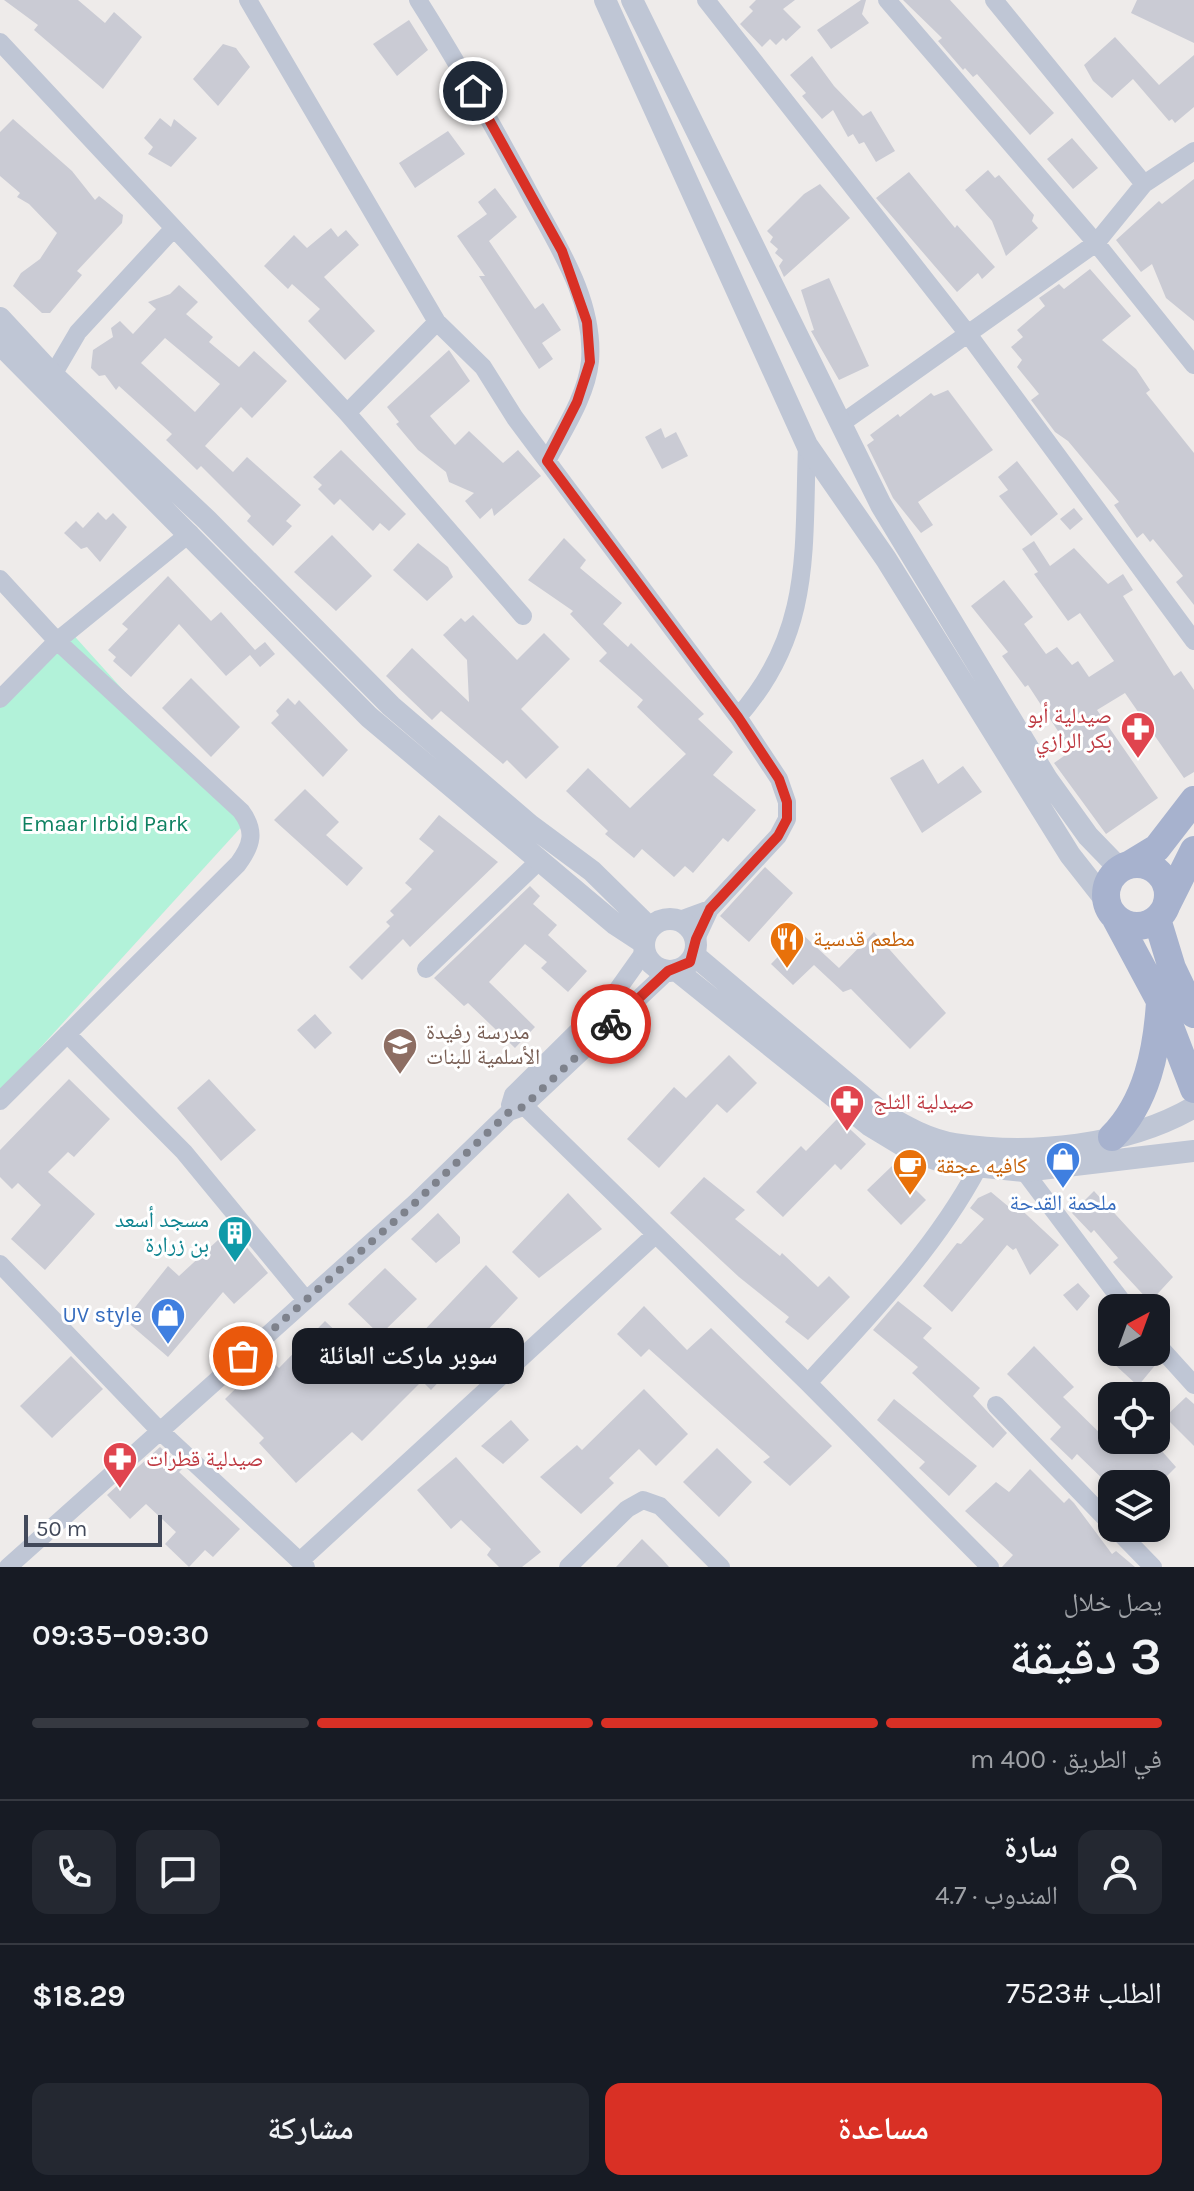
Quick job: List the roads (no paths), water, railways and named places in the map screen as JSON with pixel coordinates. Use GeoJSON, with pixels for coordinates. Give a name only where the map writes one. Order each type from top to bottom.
{"type":"FeatureCollection","features":[{"type":"Feature","properties":{"kind":"main road"},"geometry":{"type":"LineString","coordinates":[[1194,800],[1157,848],[1125,867],[1108,884],[1112,911],[1160,1001],[1194,1089]]}},
{"type":"Feature","properties":{"kind":"main road"},"geometry":{"type":"LineString","coordinates":[[1112,911],[1142,926],[1162,913],[1194,850]]}},
{"type":"Feature","properties":{"kind":"main road"},"geometry":{"type":"LineString","coordinates":[[1125,867],[1139,864],[1157,872],[1167,888],[1162,913],[1172,968],[1194,1014]]}},
{"type":"Feature","properties":{"kind":"main road"},"geometry":{"type":"LineString","coordinates":[[1112,1137],[1127,1122],[1147,1076],[1160,1001]]}},
{"type":"Feature","properties":{"kind":"street"},"geometry":{"type":"LineString","coordinates":[[248,0],[437,322],[483,367],[547,461],[738,717],[779,779],[787,802],[787,819],[778,836],[710,909],[695,947],[672,971],[515,1105]]}},
{"type":"Feature","properties":{"kind":"street"},"geometry":{"type":"LineString","coordinates":[[418,0],[486,113],[562,251],[587,322],[590,362],[577,402],[547,461]]}},
{"type":"Feature","properties":{"kind":"street"},"geometry":{"type":"LineString","coordinates":[[605,0],[807,445],[955,667],[1036,803],[1084,876],[1112,911]]}},
{"type":"Feature","properties":{"kind":"street"},"geometry":{"type":"LineString","coordinates":[[632,0],[663,70],[881,505],[1047,779],[1088,836],[1125,867]]}},
{"type":"Feature","properties":{"kind":"street"},"geometry":{"type":"LineString","coordinates":[[706,0],[968,334],[1194,641]]}},
{"type":"Feature","properties":{"kind":"street"},"geometry":{"type":"LineString","coordinates":[[887,0],[1096,243],[1194,365]]}},
{"type":"Feature","properties":{"kind":"street"},"geometry":{"type":"LineString","coordinates":[[994,0],[1144,184]]}},
{"type":"Feature","properties":{"kind":"street"},"geometry":{"type":"LineString","coordinates":[[0,42],[347,413],[523,616]]}},
{"type":"Feature","properties":{"kind":"street"},"geometry":{"type":"LineString","coordinates":[[842,423],[1096,243],[1144,184],[1194,151]]}},
{"type":"Feature","properties":{"kind":"street"},"geometry":{"type":"LineString","coordinates":[[49,382],[78,332],[173,229]]}},
{"type":"Feature","properties":{"kind":"street"},"geometry":{"type":"LineString","coordinates":[[0,318],[49,382],[369,717],[615,924],[646,940]]}},
{"type":"Feature","properties":{"kind":"street"},"geometry":{"type":"LineString","coordinates":[[347,413],[437,322]]}},
{"type":"Feature","properties":{"kind":"street"},"geometry":{"type":"LineString","coordinates":[[0,344],[49,382],[207,520],[391,706],[518,815],[592,871],[646,940],[653,965],[672,971],[879,1132],[912,1151],[946,1163],[1024,1171],[1194,1151]]}},
{"type":"Feature","properties":{"kind":"street"},"geometry":{"type":"LineString","coordinates":[[793,414],[808,396],[831,402]]}},
{"type":"Feature","properties":{"kind":"street"},"geometry":{"type":"LineString","coordinates":[[738,717],[766,686],[786,646],[802,579],[807,445]]}},
{"type":"Feature","properties":{"kind":"street"},"geometry":{"type":"LineString","coordinates":[[824,469],[839,469],[855,451]]}},
{"type":"Feature","properties":{"kind":"street"},"geometry":{"type":"LineString","coordinates":[[0,699],[57,641],[190,533]]}},
{"type":"Feature","properties":{"kind":"street"},"geometry":{"type":"LineString","coordinates":[[0,579],[57,641],[241,811],[249,822],[252,837],[238,864],[0,1101]]}},
{"type":"Feature","properties":{"kind":"street"},"geometry":{"type":"LineString","coordinates":[[426,969],[540,860]]}},
{"type":"Feature","properties":{"kind":"street"},"geometry":{"type":"LineString","coordinates":[[8,1567],[415,1203],[515,1105],[613,996],[646,940],[664,919],[680,920],[710,909]]}},
{"type":"Feature","properties":{"kind":"street"},"geometry":{"type":"LineString","coordinates":[[680,920],[695,947],[882,1113],[914,1131],[953,1144],[1030,1148],[1112,1137],[1150,1127],[1194,1107]]}},
{"type":"Feature","properties":{"kind":"street"},"geometry":{"type":"LineString","coordinates":[[67,1034],[184,1152],[306,1300]]}},
{"type":"Feature","properties":{"kind":"street"},"geometry":{"type":"LineString","coordinates":[[515,1105],[808,1383],[990,1567]]}},
{"type":"Feature","properties":{"kind":"street"},"geometry":{"type":"LineString","coordinates":[[808,1383],[923,1255],[978,1168]]}},
{"type":"Feature","properties":{"kind":"street"},"geometry":{"type":"LineString","coordinates":[[1024,1171],[1116,1294]]}},
{"type":"Feature","properties":{"kind":"street"},"geometry":{"type":"LineString","coordinates":[[0,1264],[159,1430],[303,1564],[655,1235]]}},
{"type":"Feature","properties":{"kind":"street"},"geometry":{"type":"LineString","coordinates":[[1170,1358],[1194,1385]]}},
{"type":"Feature","properties":{"kind":"street"},"geometry":{"type":"LineString","coordinates":[[996,1405],[1098,1510]]}},
{"type":"Feature","properties":{"kind":"street"},"geometry":{"type":"LineString","coordinates":[[568,1567],[627,1509],[643,1500],[660,1506],[721,1567]]}},
{"type":"Feature","properties":{"kind":"street"},"geometry":{"type":"LineString","coordinates":[[1129,1542],[1153,1567]]}},
{"type":"Feature","properties":{"kind":"place","name":"صيدلية أبو بكر الرازي"},"geometry":{"type":"Point","coordinates":[1138,760]}},
{"type":"Feature","properties":{"kind":"place","name":"مطعم قدسية"},"geometry":{"type":"Point","coordinates":[787,970]}},
{"type":"Feature","properties":{"kind":"place","name":"مدرسة رفيدة الأسلمية للبنات"},"geometry":{"type":"Point","coordinates":[400,1076]}},
{"type":"Feature","properties":{"kind":"place","name":"صيدلية الثلج"},"geometry":{"type":"Point","coordinates":[847,1133]}},
{"type":"Feature","properties":{"kind":"place","name":"ملحمة القدحة"},"geometry":{"type":"Point","coordinates":[1063,1190]}},
{"type":"Feature","properties":{"kind":"place","name":"كافيه عجقة"},"geometry":{"type":"Point","coordinates":[910,1197]}},
{"type":"Feature","properties":{"kind":"place","name":"مسجد أسعد بن زرارة"},"geometry":{"type":"Point","coordinates":[235,1264]}},
{"type":"Feature","properties":{"kind":"place","name":"UV style"},"geometry":{"type":"Point","coordinates":[168,1346]}},
{"type":"Feature","properties":{"kind":"place","name":"سوبر ماركت العائلة"},"geometry":{"type":"Point","coordinates":[243,1356]}},
{"type":"Feature","properties":{"kind":"place","name":"صيدلية قطرات"},"geometry":{"type":"Point","coordinates":[120,1490]}},
{"type":"Feature","properties":{"kind":"park label","name":"Emaar Irbid Park"},"geometry":{"type":"Point","coordinates":[105,824]}}]}
